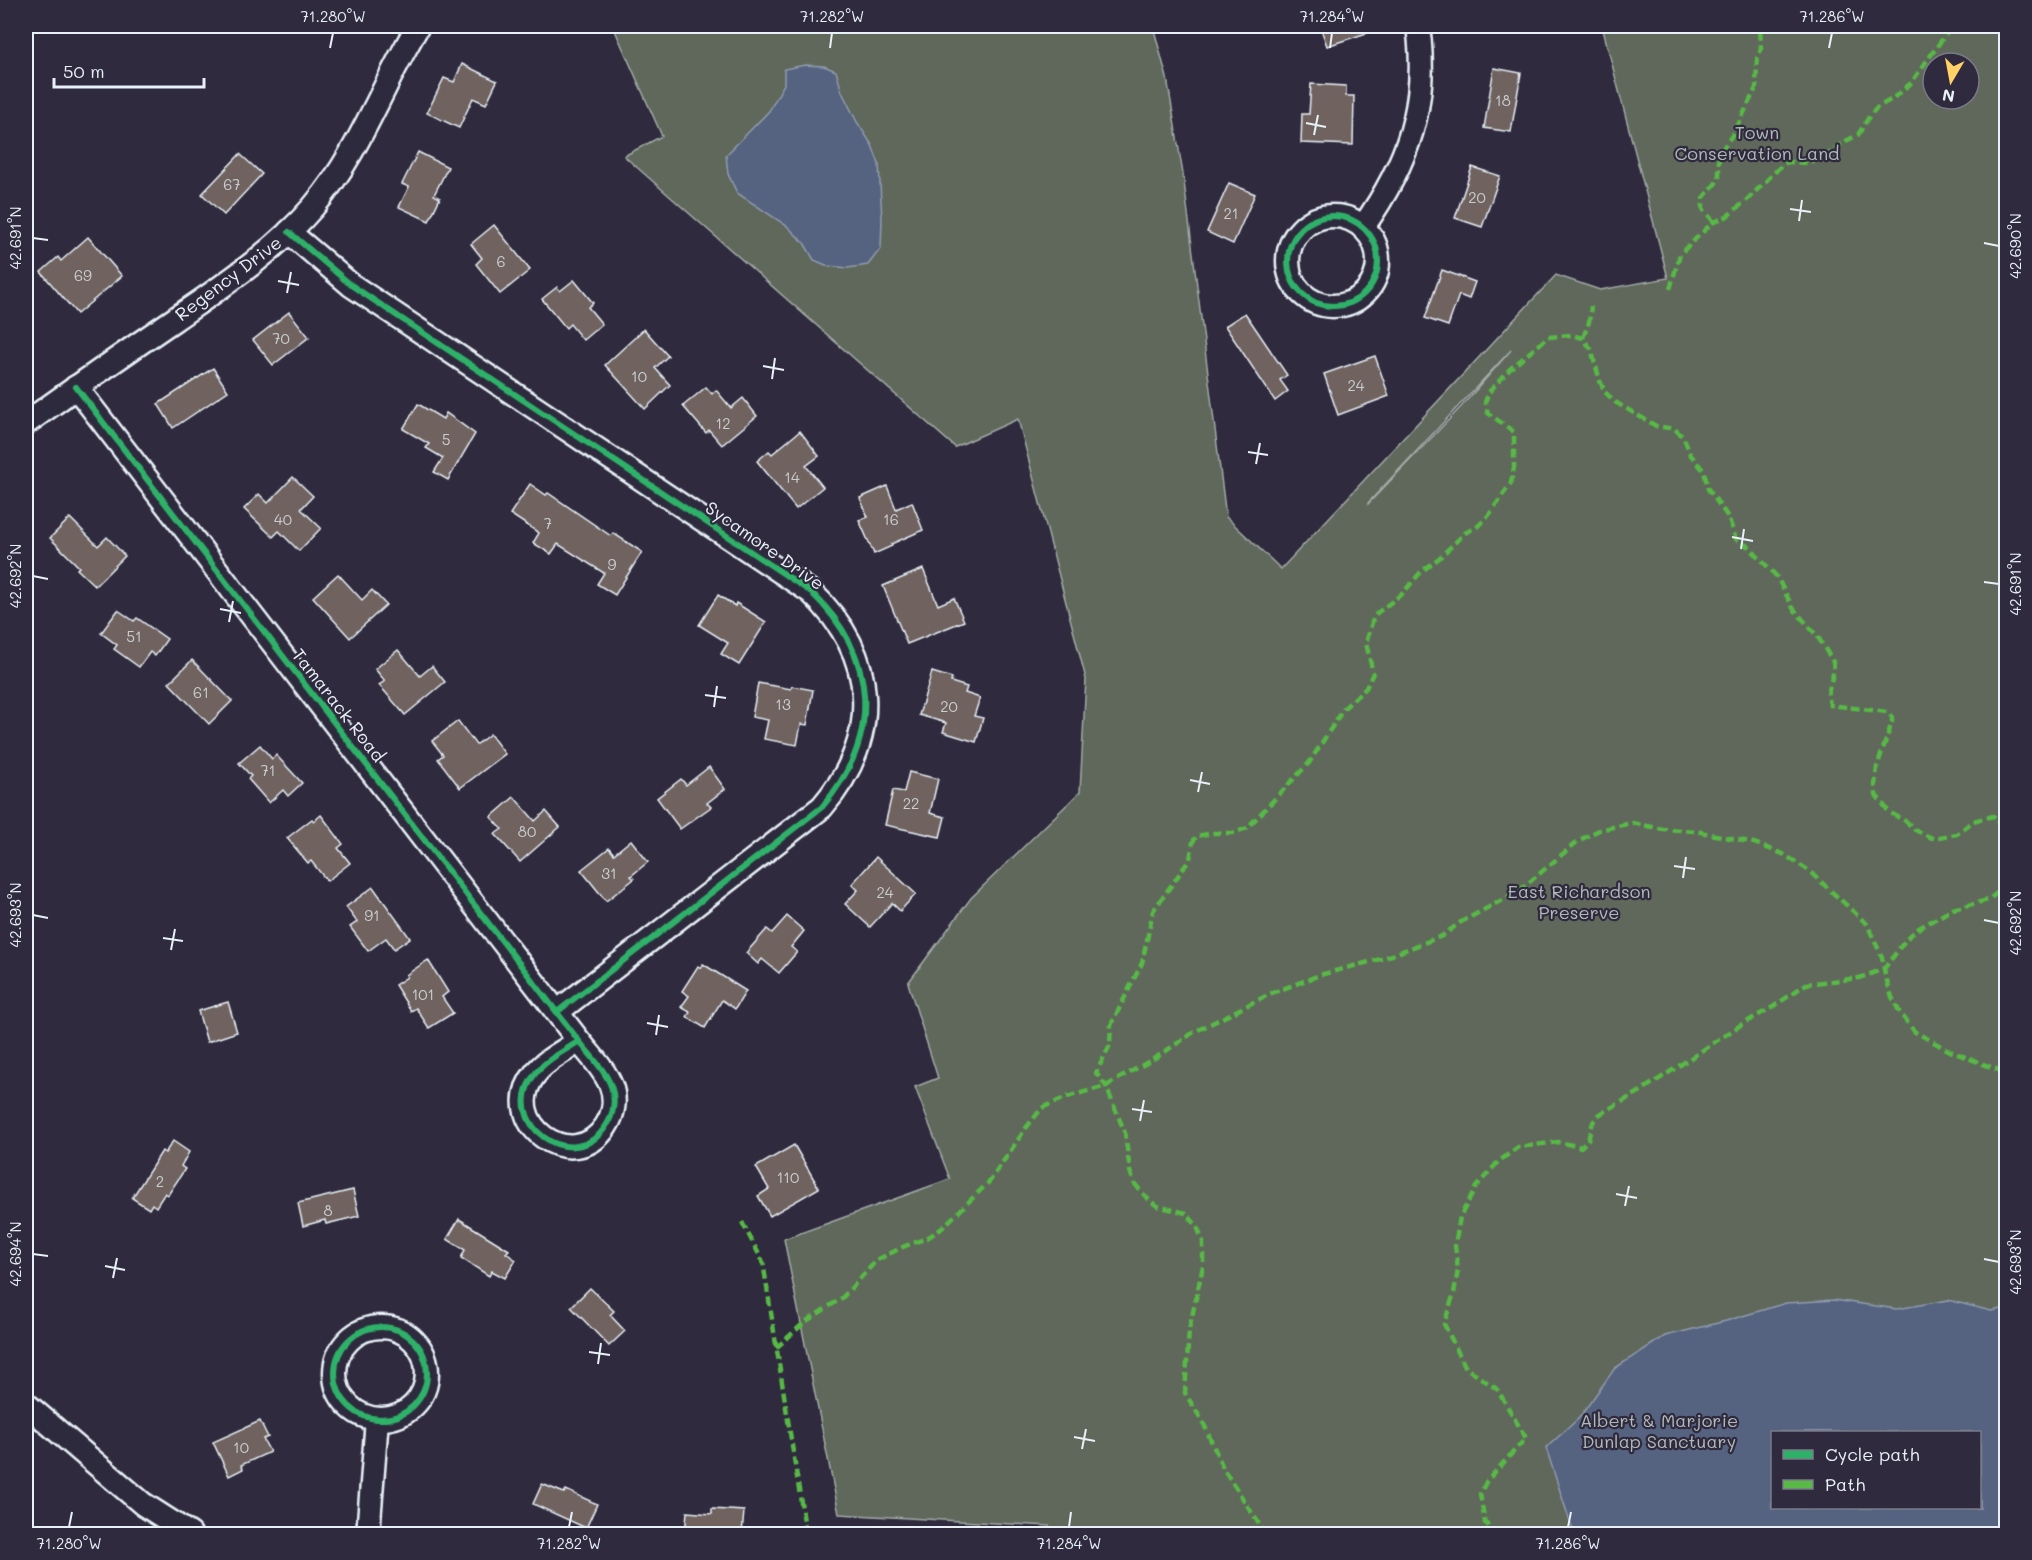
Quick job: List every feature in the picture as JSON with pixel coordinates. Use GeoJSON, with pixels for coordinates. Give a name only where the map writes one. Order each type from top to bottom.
{"type":"FeatureCollection","features":[{"type":"Feature","properties":{"kind":"street","name":"Regency Drive"},"geometry":{"type":"LineString","coordinates":[[26,423],[234,278],[289,232],[313,207],[334,179],[418,26]]}},
{"type":"Feature","properties":{"kind":"street"},"geometry":{"type":"LineString","coordinates":[[1363,226],[1384,197],[1404,157],[1411,136],[1421,72],[1418,26]]}},
{"type":"Feature","properties":{"kind":"street"},"geometry":{"type":"LineString","coordinates":[[1326,216],[1346,218],[1363,226],[1375,242],[1378,252],[1378,271],[1369,289],[1362,296],[1345,305],[1325,305],[1307,298],[1294,284],[1288,265],[1291,246],[1301,230],[1326,216]]}},
{"type":"Feature","properties":{"kind":"street","name":"Sycamore Drive"},"geometry":{"type":"LineString","coordinates":[[289,232],[327,266],[368,296],[811,592],[838,622],[857,658],[864,697],[862,727],[855,756],[835,792],[822,807],[557,1012]]}},
{"type":"Feature","properties":{"kind":"street","name":"Tamarack Road"},"geometry":{"type":"LineString","coordinates":[[76,387],[557,1012],[579,1041],[611,1085],[614,1104],[609,1122],[597,1136],[581,1145],[562,1146],[538,1133],[528,1117],[525,1099],[535,1073],[579,1041]]}},
{"type":"Feature","properties":{"kind":"street"},"geometry":{"type":"LineString","coordinates":[[386,1326],[400,1330],[422,1349],[427,1363],[428,1377],[424,1391],[416,1404],[405,1413],[391,1418],[377,1419],[361,1415],[348,1406],[338,1392],[334,1377],[343,1346],[355,1334],[369,1328],[386,1326]]}},
{"type":"Feature","properties":{"kind":"street"},"geometry":{"type":"LineString","coordinates":[[26,1404],[143,1504],[190,1534]]}},
{"type":"Feature","properties":{"kind":"street"},"geometry":{"type":"LineString","coordinates":[[368,1534],[377,1419]]}},
{"type":"Feature","properties":{"kind":"green space","name":"East Richardson Preserve"},"geometry":{"type":"Polygon","coordinates":[[[613,26],[1153,26],[1167,78],[1183,174],[1226,517],[1281,569],[1556,275],[1600,290],[1668,278],[1602,26],[2006,26],[2006,1534],[1051,1534],[1049,1526],[839,1514],[784,1239],[950,1179],[915,1087],[938,1078],[908,983],[971,898],[1080,792],[1086,679],[1018,419],[955,447],[624,156],[662,136],[613,26]],[[1511,350],[1368,504],[1461,407],[1511,350]]]}},
{"type":"Feature","properties":{"kind":"water"},"geometry":{"type":"Polygon","coordinates":[[[805,65],[824,66],[836,71],[842,92],[872,145],[879,164],[881,248],[868,265],[848,268],[828,266],[814,260],[804,243],[787,226],[737,193],[728,174],[726,155],[769,111],[784,84],[784,69],[805,65]]]}},
{"type":"Feature","properties":{"kind":"water","name":"Albert & Marjorie Dunlap Sanctuary"},"geometry":{"type":"Polygon","coordinates":[[[1834,1300],[1897,1309],[1948,1300],[1991,1311],[2006,1308],[2006,1534],[1574,1534],[1546,1448],[1579,1418],[1615,1368],[1665,1336],[1786,1303],[1834,1300]]]}},
{"type":"Feature","properties":{"kind":"building"},"geometry":{"type":"Polygon","coordinates":[[[1320,26],[1379,26],[1379,29],[1327,46],[1320,26]]]}},
{"type":"Feature","properties":{"kind":"building"},"geometry":{"type":"Polygon","coordinates":[[[462,64],[497,81],[486,104],[473,98],[459,128],[427,113],[444,78],[454,82],[462,64]]]}},
{"type":"Feature","properties":{"kind":"building"},"geometry":{"type":"Polygon","coordinates":[[[1494,68],[1521,73],[1511,132],[1484,128],[1494,68]]]}},
{"type":"Feature","properties":{"kind":"building"},"geometry":{"type":"Polygon","coordinates":[[[1311,84],[1346,86],[1346,96],[1354,96],[1353,145],[1301,143],[1302,114],[1309,114],[1311,84]]]}},
{"type":"Feature","properties":{"kind":"building"},"geometry":{"type":"Polygon","coordinates":[[[418,152],[448,167],[434,195],[440,198],[429,221],[399,207],[409,187],[402,184],[418,152]]]}},
{"type":"Feature","properties":{"kind":"building"},"geometry":{"type":"Polygon","coordinates":[[[240,154],[262,174],[224,215],[202,194],[240,154]]]}},
{"type":"Feature","properties":{"kind":"building"},"geometry":{"type":"Polygon","coordinates":[[[1472,167],[1500,176],[1482,227],[1455,218],[1472,167]]]}},
{"type":"Feature","properties":{"kind":"building"},"geometry":{"type":"Polygon","coordinates":[[[1229,183],[1255,194],[1233,244],[1207,232],[1229,183]]]}},
{"type":"Feature","properties":{"kind":"building"},"geometry":{"type":"Polygon","coordinates":[[[494,225],[530,270],[500,294],[476,264],[482,258],[471,244],[494,225]]]}},
{"type":"Feature","properties":{"kind":"building"},"geometry":{"type":"Polygon","coordinates":[[[88,237],[122,276],[77,314],[41,272],[58,257],[61,261],[88,237]]]}},
{"type":"Feature","properties":{"kind":"building"},"geometry":{"type":"Polygon","coordinates":[[[1442,270],[1475,282],[1469,299],[1459,295],[1448,326],[1425,318],[1442,270]]]}},
{"type":"Feature","properties":{"kind":"building"},"geometry":{"type":"Polygon","coordinates":[[[574,280],[593,303],[588,307],[602,324],[583,340],[570,324],[566,328],[542,299],[557,287],[560,291],[574,280]]]}},
{"type":"Feature","properties":{"kind":"building"},"geometry":{"type":"Polygon","coordinates":[[[289,312],[309,337],[273,365],[253,340],[289,312]]]}},
{"type":"Feature","properties":{"kind":"building"},"geometry":{"type":"Polygon","coordinates":[[[1245,313],[1287,375],[1280,380],[1288,391],[1275,401],[1225,326],[1245,313]]]}},
{"type":"Feature","properties":{"kind":"building"},"geometry":{"type":"Polygon","coordinates":[[[644,329],[668,356],[655,368],[670,385],[645,409],[605,365],[644,329]]]}},
{"type":"Feature","properties":{"kind":"building"},"geometry":{"type":"Polygon","coordinates":[[[1375,356],[1389,396],[1338,415],[1324,374],[1375,356]]]}},
{"type":"Feature","properties":{"kind":"building"},"geometry":{"type":"Polygon","coordinates":[[[213,368],[228,391],[173,428],[158,404],[213,368]]]}},
{"type":"Feature","properties":{"kind":"building"},"geometry":{"type":"Polygon","coordinates":[[[706,387],[712,394],[716,390],[731,408],[743,398],[757,416],[722,445],[709,430],[706,433],[683,406],[706,387]]]}},
{"type":"Feature","properties":{"kind":"building"},"geometry":{"type":"Polygon","coordinates":[[[418,404],[443,419],[446,413],[475,434],[448,480],[434,472],[443,458],[426,448],[429,444],[403,429],[418,404]]]}},
{"type":"Feature","properties":{"kind":"building"},"geometry":{"type":"Polygon","coordinates":[[[800,431],[819,456],[806,466],[823,487],[796,509],[757,461],[769,451],[772,454],[800,431]]]}},
{"type":"Feature","properties":{"kind":"building"},"geometry":{"type":"Polygon","coordinates":[[[293,477],[313,496],[301,509],[321,528],[299,551],[279,531],[273,537],[244,509],[259,494],[268,503],[293,477]]]}},
{"type":"Feature","properties":{"kind":"building"},"geometry":{"type":"Polygon","coordinates":[[[530,484],[546,495],[548,493],[611,536],[613,533],[642,552],[615,595],[597,584],[604,573],[558,544],[551,554],[533,543],[539,533],[510,514],[530,484]]]}},
{"type":"Feature","properties":{"kind":"building"},"geometry":{"type":"Polygon","coordinates":[[[887,486],[896,509],[912,502],[923,530],[874,554],[859,520],[868,517],[860,498],[887,486]]]}},
{"type":"Feature","properties":{"kind":"building"},"geometry":{"type":"Polygon","coordinates":[[[70,518],[98,546],[107,537],[125,556],[95,586],[50,538],[70,518]]]}},
{"type":"Feature","properties":{"kind":"building"},"geometry":{"type":"Polygon","coordinates":[[[923,569],[938,605],[954,598],[964,621],[907,644],[883,586],[923,569]]]}},
{"type":"Feature","properties":{"kind":"building"},"geometry":{"type":"Polygon","coordinates":[[[338,574],[362,600],[372,590],[386,605],[350,638],[313,597],[338,574]]]}},
{"type":"Feature","properties":{"kind":"building"},"geometry":{"type":"Polygon","coordinates":[[[718,595],[735,606],[736,603],[766,622],[739,665],[721,654],[728,643],[699,625],[718,595]]]}},
{"type":"Feature","properties":{"kind":"building"},"geometry":{"type":"Polygon","coordinates":[[[118,610],[134,621],[137,618],[167,639],[155,656],[150,652],[139,667],[114,649],[117,645],[101,633],[118,610]]]}},
{"type":"Feature","properties":{"kind":"building"},"geometry":{"type":"Polygon","coordinates":[[[398,650],[420,676],[432,666],[445,682],[405,715],[379,685],[385,681],[375,669],[398,650]]]}},
{"type":"Feature","properties":{"kind":"building"},"geometry":{"type":"Polygon","coordinates":[[[192,660],[232,701],[209,724],[169,683],[192,660]]]}},
{"type":"Feature","properties":{"kind":"building"},"geometry":{"type":"Polygon","coordinates":[[[932,672],[952,678],[951,682],[967,687],[965,693],[980,698],[974,716],[983,718],[976,742],[943,732],[946,723],[919,715],[932,672]]]}},
{"type":"Feature","properties":{"kind":"building"},"geometry":{"type":"Polygon","coordinates":[[[758,683],[813,690],[807,725],[801,724],[797,745],[764,739],[768,720],[752,717],[758,683]]]}},
{"type":"Feature","properties":{"kind":"building"},"geometry":{"type":"Polygon","coordinates":[[[458,721],[476,745],[490,734],[505,754],[460,788],[438,759],[443,755],[432,741],[458,721]]]}},
{"type":"Feature","properties":{"kind":"building"},"geometry":{"type":"Polygon","coordinates":[[[260,745],[272,759],[276,755],[302,783],[288,796],[283,790],[269,803],[248,779],[251,776],[239,763],[260,745]]]}},
{"type":"Feature","properties":{"kind":"building"},"geometry":{"type":"Polygon","coordinates":[[[709,767],[725,789],[707,803],[711,807],[680,829],[657,798],[681,779],[686,785],[709,767]]]}},
{"type":"Feature","properties":{"kind":"building"},"geometry":{"type":"Polygon","coordinates":[[[909,772],[938,779],[930,813],[945,817],[940,837],[885,825],[893,790],[904,792],[909,772]]]}},
{"type":"Feature","properties":{"kind":"building"},"geometry":{"type":"Polygon","coordinates":[[[514,797],[535,821],[546,811],[560,827],[520,862],[495,834],[502,829],[491,817],[514,797]]]}},
{"type":"Feature","properties":{"kind":"building"},"geometry":{"type":"Polygon","coordinates":[[[321,815],[343,844],[338,848],[350,863],[327,881],[311,861],[308,863],[287,838],[321,815]]]}},
{"type":"Feature","properties":{"kind":"building"},"geometry":{"type":"Polygon","coordinates":[[[631,840],[648,862],[631,876],[634,879],[606,901],[581,870],[609,848],[614,854],[631,840]]]}},
{"type":"Feature","properties":{"kind":"building"},"geometry":{"type":"Polygon","coordinates":[[[876,857],[916,894],[900,911],[892,903],[870,927],[845,904],[858,890],[852,884],[876,857]]]}},
{"type":"Feature","properties":{"kind":"building"},"geometry":{"type":"Polygon","coordinates":[[[373,887],[410,938],[394,949],[386,938],[368,951],[350,927],[357,922],[346,907],[373,887]]]}},
{"type":"Feature","properties":{"kind":"building"},"geometry":{"type":"Polygon","coordinates":[[[787,916],[804,931],[791,947],[797,952],[779,973],[762,959],[758,964],[746,953],[767,929],[772,933],[787,916]]]}},
{"type":"Feature","properties":{"kind":"building"},"geometry":{"type":"Polygon","coordinates":[[[428,960],[448,992],[442,997],[453,1013],[429,1028],[416,1008],[411,1011],[395,985],[428,960]]]}},
{"type":"Feature","properties":{"kind":"building"},"geometry":{"type":"Polygon","coordinates":[[[703,964],[746,991],[735,1009],[722,1000],[705,1028],[687,1017],[690,1012],[681,1007],[689,996],[682,991],[698,966],[701,968],[703,964]]]}},
{"type":"Feature","properties":{"kind":"building"},"geometry":{"type":"Polygon","coordinates":[[[228,1002],[237,1032],[207,1042],[198,1011],[228,1002]]]}},
{"type":"Feature","properties":{"kind":"building"},"geometry":{"type":"Polygon","coordinates":[[[173,1141],[189,1152],[181,1166],[185,1169],[168,1195],[165,1193],[156,1207],[152,1204],[149,1209],[132,1198],[162,1151],[165,1153],[173,1141]]]}},
{"type":"Feature","properties":{"kind":"building"},"geometry":{"type":"Polygon","coordinates":[[[794,1145],[819,1188],[770,1216],[758,1196],[769,1189],[756,1167],[794,1145]]]}},
{"type":"Feature","properties":{"kind":"building"},"geometry":{"type":"Polygon","coordinates":[[[353,1190],[359,1216],[326,1224],[325,1220],[303,1226],[298,1203],[353,1190]]]}},
{"type":"Feature","properties":{"kind":"building"},"geometry":{"type":"Polygon","coordinates":[[[459,1219],[509,1250],[506,1253],[516,1260],[505,1278],[492,1271],[489,1276],[461,1258],[465,1250],[447,1239],[459,1219]]]}},
{"type":"Feature","properties":{"kind":"building"},"geometry":{"type":"Polygon","coordinates":[[[590,1288],[614,1311],[610,1315],[625,1331],[609,1346],[571,1307],[590,1288]]]}},
{"type":"Feature","properties":{"kind":"building"},"geometry":{"type":"Polygon","coordinates":[[[260,1421],[268,1437],[263,1439],[270,1452],[241,1465],[243,1469],[229,1476],[213,1442],[260,1421]]]}},
{"type":"Feature","properties":{"kind":"building"},"geometry":{"type":"Polygon","coordinates":[[[542,1484],[564,1493],[566,1490],[597,1504],[586,1528],[533,1504],[542,1484]]]}},
{"type":"Feature","properties":{"kind":"building"},"geometry":{"type":"Polygon","coordinates":[[[712,1509],[744,1511],[742,1534],[685,1534],[687,1512],[712,1514],[712,1509]]]}},
{"type":"Feature","properties":{"kind":"marked path"},"geometry":{"type":"LineString","coordinates":[[1714,222],[1703,209],[1703,198],[1719,177],[1719,154],[1735,131],[1756,88],[1757,59],[1761,49],[1760,26]]}},
{"type":"Feature","properties":{"kind":"marked path"},"geometry":{"type":"LineString","coordinates":[[1670,289],[1680,254],[1712,223],[1726,217],[1746,201],[1782,165],[1788,162],[1807,163],[1823,158],[1844,142],[1858,135],[1870,115],[1911,83],[1946,34],[1958,26]]}},
{"type":"Feature","properties":{"kind":"marked path"},"geometry":{"type":"LineString","coordinates":[[1583,338],[1589,322],[1591,306]]}},
{"type":"Feature","properties":{"kind":"marked path"},"geometry":{"type":"LineString","coordinates":[[1268,1534],[1263,1530],[1223,1468],[1203,1422],[1185,1393],[1189,1330],[1203,1266],[1203,1242],[1197,1226],[1186,1213],[1157,1206],[1134,1183],[1130,1171],[1125,1133],[1106,1086],[1096,1073],[1110,1045],[1111,1025],[1142,963],[1153,911],[1190,859],[1196,836],[1233,833],[1247,828],[1309,763],[1344,708],[1366,688],[1373,673],[1366,643],[1377,613],[1403,593],[1420,573],[1465,533],[1478,526],[1489,515],[1511,483],[1514,467],[1514,432],[1488,413],[1485,402],[1489,392],[1510,369],[1548,337],[1571,335],[1583,338],[1591,349],[1605,392],[1615,402],[1656,426],[1675,429],[1684,438],[1690,454],[1704,471],[1708,489],[1728,517],[1736,539],[1749,547],[1777,577],[1793,608],[1818,637],[1833,662],[1834,669],[1828,694],[1830,705],[1887,712],[1892,717],[1877,767],[1875,785],[1876,795],[1889,812],[1907,822],[1915,830],[1932,838],[1957,834],[1973,821],[1993,816],[1997,819],[2006,848]]}},
{"type":"Feature","properties":{"kind":"marked path"},"geometry":{"type":"LineString","coordinates":[[776,1348],[805,1322],[842,1298],[877,1260],[927,1238],[941,1229],[990,1181],[1042,1108],[1067,1097],[1106,1086],[1160,1055],[1194,1032],[1272,993],[1320,975],[1384,958],[1442,936],[1461,922],[1519,891],[1578,841],[1599,830],[1632,823],[1663,829],[1696,831],[1754,843],[1783,854],[1808,870],[1867,924],[1882,957],[1892,997],[1900,1013],[1915,1032],[1950,1051],[2006,1073]]}},
{"type":"Feature","properties":{"kind":"marked path"},"geometry":{"type":"LineString","coordinates":[[1500,1534],[1485,1523],[1480,1494],[1486,1482],[1526,1438],[1497,1389],[1466,1368],[1444,1324],[1454,1293],[1458,1270],[1455,1245],[1460,1217],[1476,1187],[1498,1162],[1518,1147],[1559,1142],[1581,1147],[1588,1140],[1593,1122],[1600,1114],[1641,1091],[1806,984],[1859,978],[1884,969],[1907,938],[1919,928],[1953,909],[1988,900],[2006,886]]}},
{"type":"Feature","properties":{"kind":"marked path"},"geometry":{"type":"LineString","coordinates":[[742,1222],[763,1262],[806,1534]]}},
{"type":"Feature","properties":{"kind":"cycle path"},"geometry":{"type":"LineString","coordinates":[[1333,216],[1350,219],[1365,229],[1375,244],[1378,261],[1375,278],[1365,293],[1350,303],[1333,306],[1316,303],[1301,293],[1291,278],[1288,261],[1291,244],[1301,229],[1316,219],[1333,216]]}},
{"type":"Feature","properties":{"kind":"cycle path"},"geometry":{"type":"LineString","coordinates":[[289,232],[351,285],[811,592],[833,617],[849,643],[860,670],[864,697],[863,725],[855,753],[842,780],[822,807],[557,1012]]}},
{"type":"Feature","properties":{"kind":"cycle path"},"geometry":{"type":"LineString","coordinates":[[76,387],[605,1074],[613,1091],[614,1101],[611,1117],[606,1126],[592,1140],[576,1146],[559,1145],[544,1137],[532,1125],[525,1110],[526,1092],[539,1069],[579,1041]]}},
{"type":"Feature","properties":{"kind":"cycle path"},"geometry":{"type":"LineString","coordinates":[[381,1327],[399,1330],[414,1340],[424,1355],[427,1373],[424,1391],[414,1406],[399,1416],[381,1419],[363,1416],[348,1406],[338,1391],[335,1373],[338,1355],[348,1340],[363,1330],[381,1327]]}},
{"type":"Feature","properties":{"kind":"park label","name":"Town Conservation Land"},"geometry":{"type":"Point","coordinates":[1757,142]}}]}
